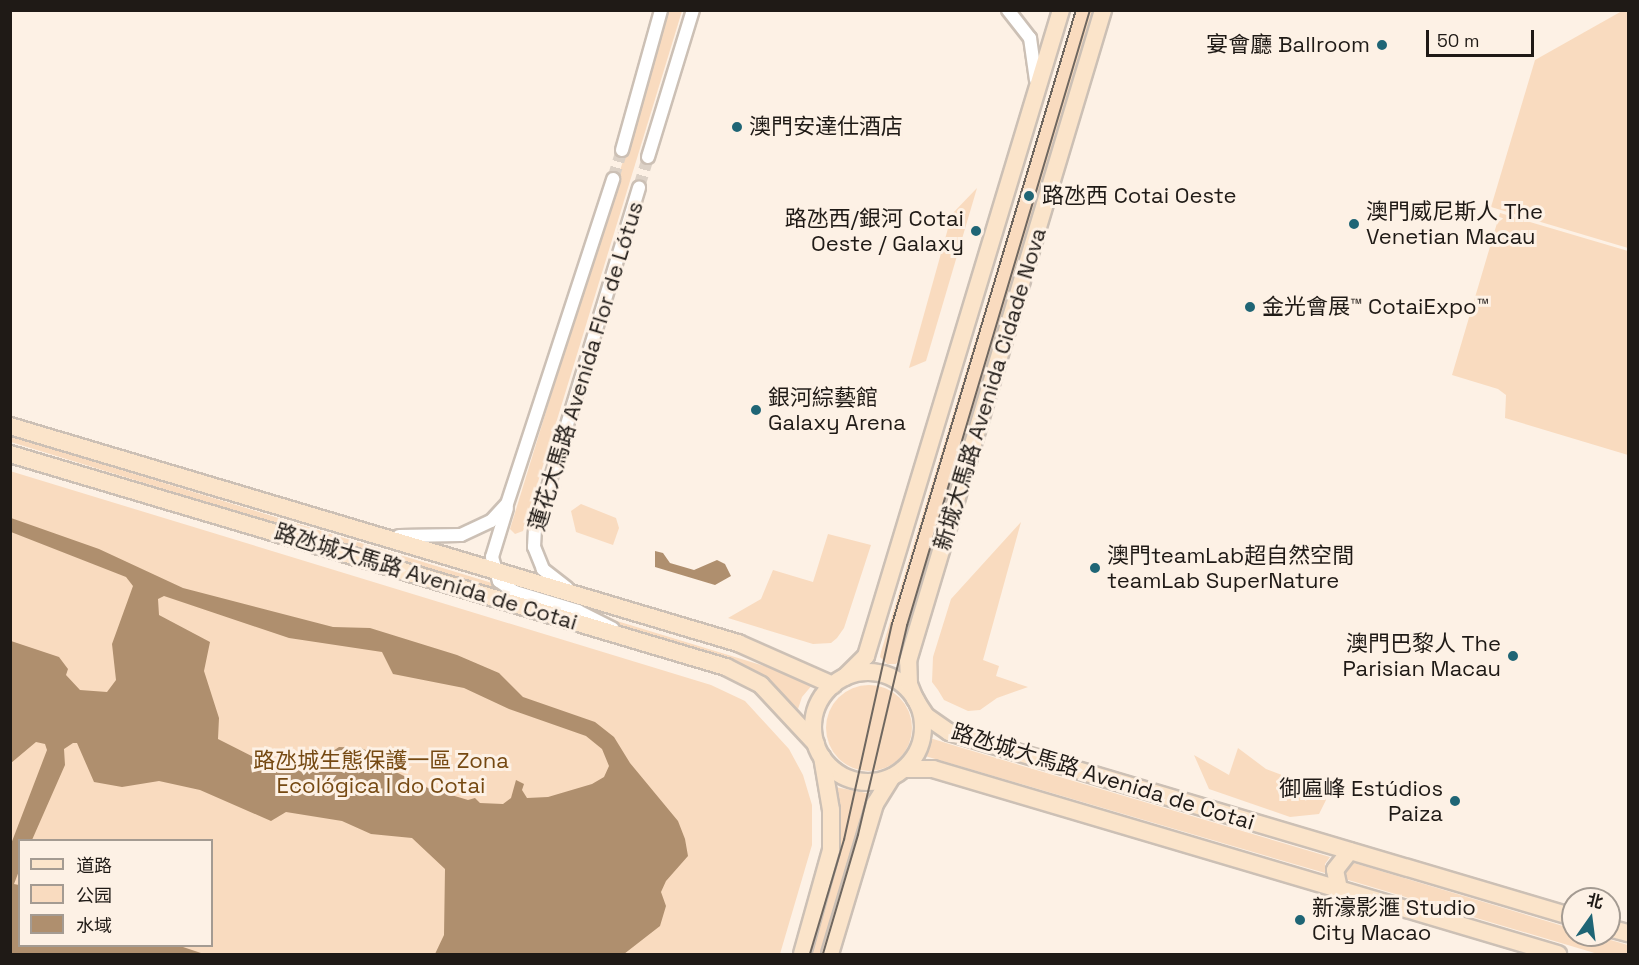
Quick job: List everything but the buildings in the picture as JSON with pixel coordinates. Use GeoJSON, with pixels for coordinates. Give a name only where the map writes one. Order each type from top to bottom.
{"type":"FeatureCollection","features":[{"type":"Feature","properties":{"kind":"street"},"geometry":{"type":"LineString","coordinates":[[622,150],[662,10]]}},
{"type":"Feature","properties":{"kind":"street"},"geometry":{"type":"LineString","coordinates":[[648,157],[693,10]]}},
{"type":"Feature","properties":{"kind":"street"},"geometry":{"type":"LineString","coordinates":[[1008,10],[1030,38],[1037,93]]}},
{"type":"Feature","properties":{"kind":"street","name":"新城大馬路 Avenida Cidade Nova"},"geometry":{"type":"LineString","coordinates":[[839,681],[866,656],[1061,10]]}},
{"type":"Feature","properties":{"kind":"street","name":"新城大馬路 Avenida Cidade Nova"},"geometry":{"type":"LineString","coordinates":[[917,701],[909,684],[908,661],[1103,10]]}},
{"type":"Feature","properties":{"kind":"street","name":"蓮花大馬路 Avenida Flor de Lótus"},"geometry":{"type":"LineString","coordinates":[[377,535],[426,539],[461,535],[491,521],[511,496],[613,179]]}},
{"type":"Feature","properties":{"kind":"street","name":"蓮花大馬路 Avenida Flor de Lótus"},"geometry":{"type":"LineString","coordinates":[[580,595],[543,569],[534,538],[639,187]]}},
{"type":"Feature","properties":{"kind":"street","name":"路氹城大馬路 Avenida de Cotai"},"geometry":{"type":"LineString","coordinates":[[10,426],[738,643],[839,681]]}},
{"type":"Feature","properties":{"kind":"street","name":"路氹城大馬路 Avenida de Cotai"},"geometry":{"type":"LineString","coordinates":[[10,454],[726,667],[761,685],[819,751]]}},
{"type":"Feature","properties":{"kind":"street"},"geometry":{"type":"LineString","coordinates":[[511,496],[492,557],[499,581],[514,592],[583,613],[635,640]]}},
{"type":"Feature","properties":{"kind":"street"},"geometry":{"type":"LineString","coordinates":[[802,954],[831,850],[831,810],[819,751],[815,712],[839,681],[861,673],[892,678],[917,701],[923,721],[922,739],[874,804],[830,954]]}},
{"type":"Feature","properties":{"kind":"street","name":"路氹城大馬路 Avenida de Cotai"},"geometry":{"type":"LineString","coordinates":[[917,701],[931,720],[949,732],[1561,913]]}},
{"type":"Feature","properties":{"kind":"street"},"geometry":{"type":"LineString","coordinates":[[819,751],[846,777],[877,782],[898,773]]}},
{"type":"Feature","properties":{"kind":"street","name":"路氹城大馬路 Avenida de Cotai"},"geometry":{"type":"LineString","coordinates":[[898,773],[933,769],[1558,954]]}},
{"type":"Feature","properties":{"kind":"street"},"geometry":{"type":"LineString","coordinates":[[1339,890],[1335,870],[1350,851]]}},
{"type":"Feature","properties":{"kind":"green space"},"geometry":{"type":"Polygon","coordinates":[[[669,11],[682,11],[523,531],[515,534],[510,529],[669,11]]]}},
{"type":"Feature","properties":{"kind":"green space"},"geometry":{"type":"Polygon","coordinates":[[[1075,11],[1094,11],[900,658],[896,664],[887,664],[880,657],[881,652],[1075,11]]]}},
{"type":"Feature","properties":{"kind":"green space"},"geometry":{"type":"Polygon","coordinates":[[[1622,11],[1628,11],[1628,248],[1491,207],[1535,60],[1622,11]]]}},
{"type":"Feature","properties":{"kind":"green space"},"geometry":{"type":"Polygon","coordinates":[[[977,188],[926,361],[909,368],[952,214],[977,188]]]}},
{"type":"Feature","properties":{"kind":"green space"},"geometry":{"type":"Polygon","coordinates":[[[1500,213],[1628,251],[1628,455],[1505,418],[1506,395],[1498,389],[1452,375],[1500,213]]]}},
{"type":"Feature","properties":{"kind":"green space"},"geometry":{"type":"Polygon","coordinates":[[[10,436],[761,665],[813,684],[802,697],[798,709],[769,681],[743,667],[11,442],[10,436]]]}},
{"type":"Feature","properties":{"kind":"green space","name":"路氹城生態保護一區 Zona Ecológica I do Cotai"},"geometry":{"type":"Polygon","coordinates":[[[10,471],[711,685],[745,701],[789,749],[803,775],[812,805],[812,845],[780,954],[11,954],[10,471]]]}},
{"type":"Feature","properties":{"kind":"green space"},"geometry":{"type":"Polygon","coordinates":[[[581,504],[616,518],[619,528],[613,545],[576,532],[571,511],[581,504]]]}},
{"type":"Feature","properties":{"kind":"green space"},"geometry":{"type":"Polygon","coordinates":[[[1021,522],[983,660],[999,666],[996,676],[1028,687],[997,698],[980,710],[968,711],[944,700],[932,682],[933,657],[951,599],[1021,522]]]}},
{"type":"Feature","properties":{"kind":"green space"},"geometry":{"type":"Polygon","coordinates":[[[828,534],[871,545],[844,628],[837,638],[831,643],[813,644],[728,618],[761,599],[773,570],[813,582],[828,534]]]}},
{"type":"Feature","properties":{"kind":"green space"},"geometry":{"type":"Polygon","coordinates":[[[869,685],[885,689],[899,698],[908,712],[912,728],[908,744],[899,758],[885,767],[869,771],[853,767],[839,758],[830,744],[826,728],[830,712],[839,698],[853,689],[869,685]]]}},
{"type":"Feature","properties":{"kind":"green space"},"geometry":{"type":"Polygon","coordinates":[[[930,738],[1330,857],[1325,864],[1325,873],[925,756],[930,738]]]}},
{"type":"Feature","properties":{"kind":"green space"},"geometry":{"type":"Polygon","coordinates":[[[1238,748],[1266,769],[1319,789],[1326,800],[1319,814],[1290,817],[1209,789],[1194,755],[1229,775],[1238,748]]]}},
{"type":"Feature","properties":{"kind":"green space"},"geometry":{"type":"Polygon","coordinates":[[[835,787],[872,794],[823,954],[809,954],[840,845],[841,816],[835,787]]]}},
{"type":"Feature","properties":{"kind":"green space"},"geometry":{"type":"Polygon","coordinates":[[[1351,862],[1561,925],[1561,943],[1345,879],[1345,865],[1351,862]]]}},
{"type":"Feature","properties":{"kind":"green space"},"geometry":{"type":"Polygon","coordinates":[[[1621,943],[1628,945],[1628,954],[1598,954],[1574,947],[1621,947],[1621,943]]]}},
{"type":"Feature","properties":{"kind":"water"},"geometry":{"type":"Polygon","coordinates":[[[11,518],[99,549],[183,588],[333,627],[370,628],[457,655],[499,673],[523,697],[595,722],[614,737],[630,763],[678,821],[685,839],[688,856],[666,881],[661,892],[666,906],[660,926],[624,954],[435,954],[444,935],[445,869],[412,838],[371,834],[342,821],[286,812],[271,821],[200,790],[159,781],[122,787],[94,782],[77,743],[73,743],[64,749],[65,765],[32,839],[18,839],[18,874],[14,884],[18,885],[18,947],[183,947],[204,954],[11,954],[11,844],[47,750],[45,744],[36,742],[11,763],[11,641],[59,657],[68,669],[66,675],[80,690],[107,692],[116,680],[112,644],[133,586],[126,577],[11,532],[11,518]],[[164,596],[158,599],[159,615],[210,642],[204,671],[219,718],[218,739],[271,766],[318,772],[324,757],[339,747],[361,748],[377,755],[382,765],[428,788],[468,800],[475,798],[480,803],[503,804],[511,798],[516,780],[524,784],[522,790],[527,798],[548,797],[592,784],[604,777],[609,766],[602,749],[586,736],[509,709],[464,688],[393,674],[382,652],[289,638],[164,596]]]}},
{"type":"Feature","properties":{"kind":"water"},"geometry":{"type":"Polygon","coordinates":[[[655,551],[663,553],[670,563],[694,570],[717,560],[725,564],[731,576],[715,585],[655,567],[655,551]]]}},
{"type":"Feature","properties":{"kind":"tunnel"},"geometry":{"type":"LineString","coordinates":[[613,179],[622,150]]}},
{"type":"Feature","properties":{"kind":"tunnel"},"geometry":{"type":"LineString","coordinates":[[639,187],[648,157]]}},
{"type":"Feature","properties":{"kind":"tram line"},"geometry":{"type":"LineString","coordinates":[[810,954],[844,840],[892,624],[1076,10]]}},
{"type":"Feature","properties":{"kind":"tram line"},"geometry":{"type":"LineString","coordinates":[[823,954],[858,835],[907,626],[1090,10]]}},
{"type":"Feature","properties":{"kind":"place","name":"宴會廳 Ballroom"},"geometry":{"type":"Point","coordinates":[1382,45]}},
{"type":"Feature","properties":{"kind":"place","name":"澳門安達仕酒店"},"geometry":{"type":"Point","coordinates":[737,127]}},
{"type":"Feature","properties":{"kind":"place","name":"路氹西 Cotai Oeste"},"geometry":{"type":"Point","coordinates":[1029,196]}},
{"type":"Feature","properties":{"kind":"place","name":"澳門威尼斯人 The Venetian Macau"},"geometry":{"type":"Point","coordinates":[1354,224]}},
{"type":"Feature","properties":{"kind":"place","name":"路氹西/銀河 Cotai Oeste / Galaxy"},"geometry":{"type":"Point","coordinates":[976,231]}},
{"type":"Feature","properties":{"kind":"place","name":"金光會展™ CotaiExpo™"},"geometry":{"type":"Point","coordinates":[1250,307]}},
{"type":"Feature","properties":{"kind":"place","name":"銀河綜藝館 Galaxy Arena"},"geometry":{"type":"Point","coordinates":[756,410]}},
{"type":"Feature","properties":{"kind":"place","name":"澳門teamLab超自然空間 teamLab SuperNature"},"geometry":{"type":"Point","coordinates":[1095,568]}},
{"type":"Feature","properties":{"kind":"place","name":"澳門巴黎人 The Parisian Macau"},"geometry":{"type":"Point","coordinates":[1513,656]}},
{"type":"Feature","properties":{"kind":"place","name":"御匾峰 Estúdios Paiza"},"geometry":{"type":"Point","coordinates":[1455,801]}},
{"type":"Feature","properties":{"kind":"place","name":"新濠影滙 Studio City Macao"},"geometry":{"type":"Point","coordinates":[1300,920]}}]}
